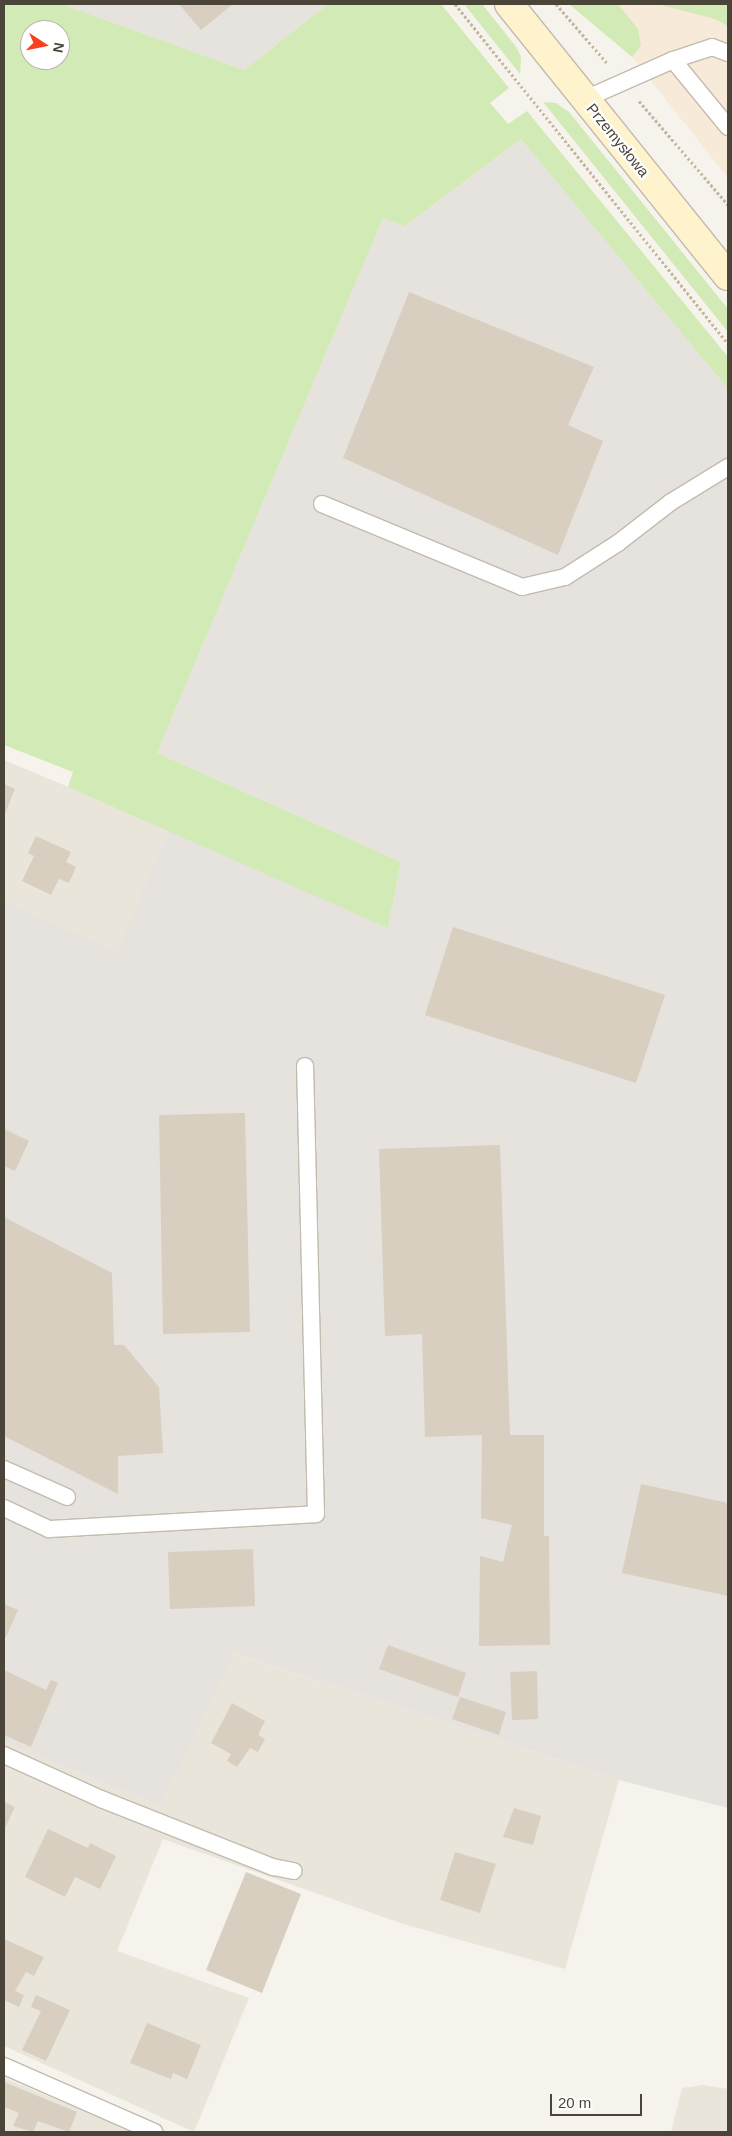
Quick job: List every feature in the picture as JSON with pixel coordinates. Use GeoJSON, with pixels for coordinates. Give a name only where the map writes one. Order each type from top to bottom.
{"type":"FeatureCollection","features":[{"type":"Feature","properties":{"kind":"street","name":"Przemysłowa"},"geometry":{"type":"LineString","coordinates":[[508,4],[728,276]]}},
{"type":"Feature","properties":{"kind":"lane"},"geometry":{"type":"LineString","coordinates":[[585,99],[674,60],[712,47],[728,53]]}},
{"type":"Feature","properties":{"kind":"lane"},"geometry":{"type":"LineString","coordinates":[[674,60],[728,126]]}},
{"type":"Feature","properties":{"kind":"lane"},"geometry":{"type":"LineString","coordinates":[[322,504],[522,587],[565,577],[618,544],[671,502],[728,467]]}},
{"type":"Feature","properties":{"kind":"lane"},"geometry":{"type":"LineString","coordinates":[[4,1508],[49,1529],[316,1514],[305,1066]]}},
{"type":"Feature","properties":{"kind":"lane"},"geometry":{"type":"LineString","coordinates":[[4,1469],[67,1497]]}},
{"type":"Feature","properties":{"kind":"lane"},"geometry":{"type":"LineString","coordinates":[[4,1755],[101,1799],[273,1867],[294,1871]]}},
{"type":"Feature","properties":{"kind":"lane"},"geometry":{"type":"LineString","coordinates":[[4,2066],[154,2132]]}},
{"type":"Feature","properties":{"kind":"path"},"geometry":{"type":"LineString","coordinates":[[455,4],[728,343]]}},
{"type":"Feature","properties":{"kind":"path"},"geometry":{"type":"LineString","coordinates":[[556,4],[728,206]]}},
{"type":"Feature","properties":{"kind":"shaded area"},"geometry":{"type":"Polygon","coordinates":[[[61,4],[328,4],[244,70],[61,4]]]}},
{"type":"Feature","properties":{"kind":"shaded area"},"geometry":{"type":"Polygon","coordinates":[[[589,4],[728,4],[728,178],[632,57],[589,4]]]}},
{"type":"Feature","properties":{"kind":"shaded area"},"geometry":{"type":"Polygon","coordinates":[[[521,139],[728,389],[728,1808],[619,1780],[235,1653],[161,1806],[4,1742],[4,900],[117,953],[169,829],[388,928],[401,862],[157,753],[383,218],[405,226],[521,139]]]}},
{"type":"Feature","properties":{"kind":"shaded area"},"geometry":{"type":"Polygon","coordinates":[[[4,760],[169,829],[118,954],[4,900],[4,760]]]}},
{"type":"Feature","properties":{"kind":"shaded area"},"geometry":{"type":"Polygon","coordinates":[[[234,1653],[619,1780],[565,1969],[403,1924],[163,1839],[117,1951],[249,1998],[194,2132],[4,2046],[4,1742],[161,1806],[234,1653]]]}},
{"type":"Feature","properties":{"kind":"shaded area"},"geometry":{"type":"Polygon","coordinates":[[[4,2078],[62,2102],[134,2132],[4,2132],[4,2078]]]}},
{"type":"Feature","properties":{"kind":"shaded area"},"geometry":{"type":"Polygon","coordinates":[[[704,2085],[728,2089],[728,2132],[671,2132],[682,2088],[704,2085]]]}},
{"type":"Feature","properties":{"kind":"green space"},"geometry":{"type":"Polygon","coordinates":[[[4,4],[61,4],[244,70],[328,4],[441,4],[509,88],[490,103],[508,124],[527,111],[728,357],[728,389],[521,139],[405,226],[383,218],[157,753],[401,862],[388,928],[68,787],[73,772],[4,745],[4,4]]]}},
{"type":"Feature","properties":{"kind":"green space"},"geometry":{"type":"Polygon","coordinates":[[[464,4],[482,4],[517,48],[521,57],[520,74],[464,4]]]}},
{"type":"Feature","properties":{"kind":"green space"},"geometry":{"type":"Polygon","coordinates":[[[569,4],[618,4],[638,29],[641,46],[632,57],[569,4]]]}},
{"type":"Feature","properties":{"kind":"green space"},"geometry":{"type":"Polygon","coordinates":[[[657,4],[728,4],[728,26],[715,19],[657,4]]]}},
{"type":"Feature","properties":{"kind":"green space"},"geometry":{"type":"Polygon","coordinates":[[[543,102],[556,103],[569,112],[728,309],[728,332],[543,102]]]}},
{"type":"Feature","properties":{"kind":"building"},"geometry":{"type":"Polygon","coordinates":[[[179,4],[233,4],[201,30],[179,4]]]}},
{"type":"Feature","properties":{"kind":"building"},"geometry":{"type":"Polygon","coordinates":[[[409,292],[594,367],[568,425],[603,441],[558,555],[343,458],[409,292]]]}},
{"type":"Feature","properties":{"kind":"building"},"geometry":{"type":"Polygon","coordinates":[[[4,784],[15,789],[4,816],[4,784]]]}},
{"type":"Feature","properties":{"kind":"building"},"geometry":{"type":"Polygon","coordinates":[[[36,836],[71,852],[66,862],[76,867],[69,883],[59,879],[51,895],[22,881],[34,856],[28,853],[36,836]]]}},
{"type":"Feature","properties":{"kind":"building"},"geometry":{"type":"Polygon","coordinates":[[[453,927],[665,995],[636,1083],[425,1015],[453,927]]]}},
{"type":"Feature","properties":{"kind":"building"},"geometry":{"type":"Polygon","coordinates":[[[245,1113],[250,1332],[163,1334],[159,1115],[245,1113]]]}},
{"type":"Feature","properties":{"kind":"building"},"geometry":{"type":"Polygon","coordinates":[[[4,1129],[29,1141],[15,1171],[4,1166],[4,1129]]]}},
{"type":"Feature","properties":{"kind":"building"},"geometry":{"type":"Polygon","coordinates":[[[500,1145],[510,1435],[544,1435],[544,1536],[549,1536],[550,1645],[479,1646],[480,1556],[503,1562],[512,1525],[481,1518],[482,1435],[425,1437],[422,1334],[385,1336],[379,1149],[500,1145]]]}},
{"type":"Feature","properties":{"kind":"building"},"geometry":{"type":"Polygon","coordinates":[[[4,1217],[112,1273],[114,1345],[124,1345],[159,1387],[163,1453],[118,1456],[118,1494],[4,1436],[4,1217]]]}},
{"type":"Feature","properties":{"kind":"building"},"geometry":{"type":"Polygon","coordinates":[[[641,1484],[728,1503],[728,1596],[622,1573],[641,1484]]]}},
{"type":"Feature","properties":{"kind":"building"},"geometry":{"type":"Polygon","coordinates":[[[253,1549],[255,1606],[170,1609],[168,1552],[253,1549]]]}},
{"type":"Feature","properties":{"kind":"building"},"geometry":{"type":"Polygon","coordinates":[[[4,1604],[18,1610],[6,1637],[4,1637],[4,1604]]]}},
{"type":"Feature","properties":{"kind":"building"},"geometry":{"type":"Polygon","coordinates":[[[388,1645],[466,1673],[458,1697],[379,1669],[388,1645]]]}},
{"type":"Feature","properties":{"kind":"building"},"geometry":{"type":"Polygon","coordinates":[[[4,1670],[46,1690],[51,1680],[58,1683],[31,1747],[4,1735],[4,1670]]]}},
{"type":"Feature","properties":{"kind":"building"},"geometry":{"type":"Polygon","coordinates":[[[537,1671],[538,1719],[512,1720],[510,1672],[537,1671]]]}},
{"type":"Feature","properties":{"kind":"building"},"geometry":{"type":"Polygon","coordinates":[[[460,1697],[506,1712],[499,1735],[452,1719],[460,1697]]]}},
{"type":"Feature","properties":{"kind":"building"},"geometry":{"type":"Polygon","coordinates":[[[232,1703],[265,1721],[258,1735],[265,1739],[258,1752],[250,1748],[237,1767],[227,1761],[231,1754],[211,1743],[232,1703]]]}},
{"type":"Feature","properties":{"kind":"building"},"geometry":{"type":"Polygon","coordinates":[[[4,1802],[15,1807],[4,1830],[4,1802]]]}},
{"type":"Feature","properties":{"kind":"building"},"geometry":{"type":"Polygon","coordinates":[[[514,1808],[541,1816],[533,1845],[503,1837],[514,1808]]]}},
{"type":"Feature","properties":{"kind":"building"},"geometry":{"type":"Polygon","coordinates":[[[48,1829],[88,1848],[90,1843],[116,1856],[100,1889],[75,1877],[65,1897],[25,1877],[48,1829]]]}},
{"type":"Feature","properties":{"kind":"building"},"geometry":{"type":"Polygon","coordinates":[[[455,1852],[496,1864],[480,1913],[440,1900],[455,1852]]]}},
{"type":"Feature","properties":{"kind":"building"},"geometry":{"type":"Polygon","coordinates":[[[246,1872],[301,1894],[262,1993],[206,1970],[246,1872]]]}},
{"type":"Feature","properties":{"kind":"building"},"geometry":{"type":"Polygon","coordinates":[[[4,1939],[44,1957],[34,1976],[26,1972],[15,1991],[24,1995],[19,2007],[4,2000],[4,1939]]]}},
{"type":"Feature","properties":{"kind":"building"},"geometry":{"type":"Polygon","coordinates":[[[36,1995],[70,2010],[46,2061],[22,2050],[41,2011],[31,2007],[36,1995]]]}},
{"type":"Feature","properties":{"kind":"building"},"geometry":{"type":"Polygon","coordinates":[[[147,2023],[201,2045],[187,2079],[173,2073],[171,2079],[130,2063],[147,2023]]]}},
{"type":"Feature","properties":{"kind":"building"},"geometry":{"type":"Polygon","coordinates":[[[4,2082],[77,2112],[69,2132],[38,2121],[33,2132],[13,2126],[19,2113],[4,2107],[4,2082]]]}}]}
